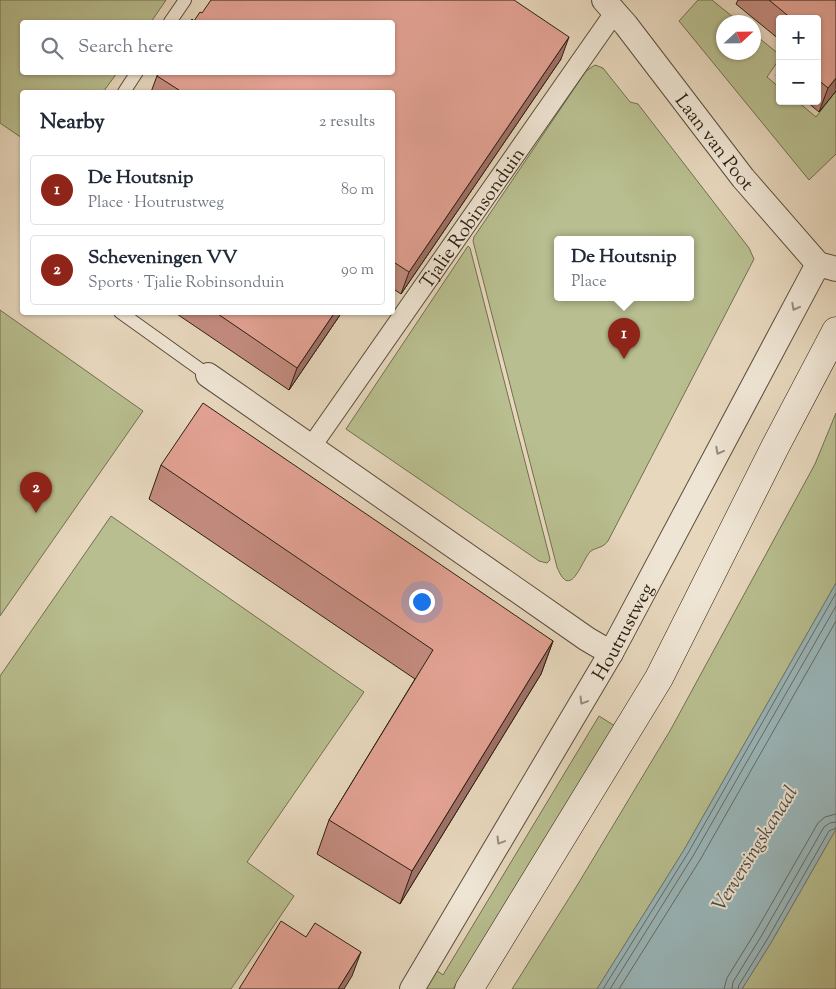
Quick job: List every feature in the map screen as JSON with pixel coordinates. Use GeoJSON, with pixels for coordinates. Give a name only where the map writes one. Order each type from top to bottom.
{"type":"FeatureCollection","features":[{"type":"Feature","properties":{"kind":"main road"},"geometry":{"type":"LineString","coordinates":[[469,989],[659,678],[775,447],[836,331]]}},
{"type":"Feature","properties":{"kind":"street","name":"Laan van Poot"},"geometry":{"type":"LineString","coordinates":[[610,6],[743,178],[827,267]]}},
{"type":"Feature","properties":{"kind":"street","name":"Tjalie Robinsonduin"},"geometry":{"type":"LineString","coordinates":[[311,447],[610,6]]}},
{"type":"Feature","properties":{"kind":"street","name":"Houtrustweg"},"geometry":{"type":"LineString","coordinates":[[412,989],[611,654],[827,267]]}},
{"type":"Feature","properties":{"kind":"street"},"geometry":{"type":"LineString","coordinates":[[208,375],[611,654]]}},
{"type":"Feature","properties":{"kind":"lane"},"geometry":{"type":"LineString","coordinates":[[171,20],[186,0]]}},
{"type":"Feature","properties":{"kind":"lane"},"geometry":{"type":"LineString","coordinates":[[125,90],[135,75]]}},
{"type":"Feature","properties":{"kind":"lane"},"geometry":{"type":"LineString","coordinates":[[124,315],[208,375]]}},
{"type":"Feature","properties":{"kind":"green space"},"geometry":{"type":"Polygon","coordinates":[[[0,0],[166,0],[152,20],[20,20],[20,75],[116,75],[104,90],[20,90],[20,137],[0,123],[0,0]]]}},
{"type":"Feature","properties":{"kind":"green space"},"geometry":{"type":"Polygon","coordinates":[[[698,0],[712,0],[730,15],[716,15],[716,60],[761,60],[761,40],[776,52],[776,64],[767,77],[776,85],[776,105],[802,105],[816,117],[836,91],[836,154],[809,180],[679,21],[698,0]]]}},
{"type":"Feature","properties":{"kind":"green space"},"geometry":{"type":"Polygon","coordinates":[[[595,65],[603,68],[630,102],[638,104],[749,248],[754,259],[608,541],[591,551],[572,580],[567,581],[562,577],[557,567],[473,241],[586,71],[595,65]]]}},
{"type":"Feature","properties":{"kind":"green space"},"geometry":{"type":"Polygon","coordinates":[[[468,246],[549,555],[550,560],[547,563],[539,561],[346,429],[468,246]]]}},
{"type":"Feature","properties":{"kind":"green space"},"geometry":{"type":"Polygon","coordinates":[[[0,310],[143,411],[0,616],[0,310]]]}},
{"type":"Feature","properties":{"kind":"green space"},"geometry":{"type":"Polygon","coordinates":[[[836,413],[836,583],[684,850],[597,989],[512,989],[578,884],[671,729],[815,464],[836,413]]]}},
{"type":"Feature","properties":{"kind":"green space"},"geometry":{"type":"Polygon","coordinates":[[[111,516],[364,692],[247,862],[294,896],[231,989],[0,989],[0,676],[111,516]]]}},
{"type":"Feature","properties":{"kind":"green space"},"geometry":{"type":"Polygon","coordinates":[[[599,716],[615,726],[453,989],[424,989],[436,970],[443,975],[599,716]]]}},
{"type":"Feature","properties":{"kind":"green space"},"geometry":{"type":"Polygon","coordinates":[[[836,829],[836,989],[742,989],[772,941],[836,829]]]}},
{"type":"Feature","properties":{"kind":"water","name":"Verversingskanaal"},"geometry":{"type":"Polygon","coordinates":[[[836,583],[836,829],[772,941],[742,989],[597,989],[684,850],[836,583]]]}},
{"type":"Feature","properties":{"kind":"building"},"geometry":{"type":"Polygon","coordinates":[[[211,0],[514,0],[569,37],[409,272],[395,263],[395,90],[179,90],[157,76],[395,75],[395,20],[195,20],[200,12],[202,13],[211,0]]]}},
{"type":"Feature","properties":{"kind":"building"},"geometry":{"type":"Polygon","coordinates":[[[769,0],[836,0],[836,78],[828,88],[821,82],[821,15],[787,15],[769,0]]]}},
{"type":"Feature","properties":{"kind":"building"},"geometry":{"type":"Polygon","coordinates":[[[219,315],[333,315],[297,368],[219,315]]]}},
{"type":"Feature","properties":{"kind":"building"},"geometry":{"type":"Polygon","coordinates":[[[203,403],[553,641],[412,871],[329,820],[433,650],[161,465],[203,403]]]}},
{"type":"Feature","properties":{"kind":"building"},"geometry":{"type":"Polygon","coordinates":[[[281,921],[306,937],[315,923],[361,952],[338,989],[239,989],[281,921]]]}},
{"type":"Feature","properties":{"kind":"place","name":"De Houtsnip"},"geometry":{"type":"Point","coordinates":[624,359]}},
{"type":"Feature","properties":{"kind":"place","name":"Scheveningen VV"},"geometry":{"type":"Point","coordinates":[36,513]}}]}
